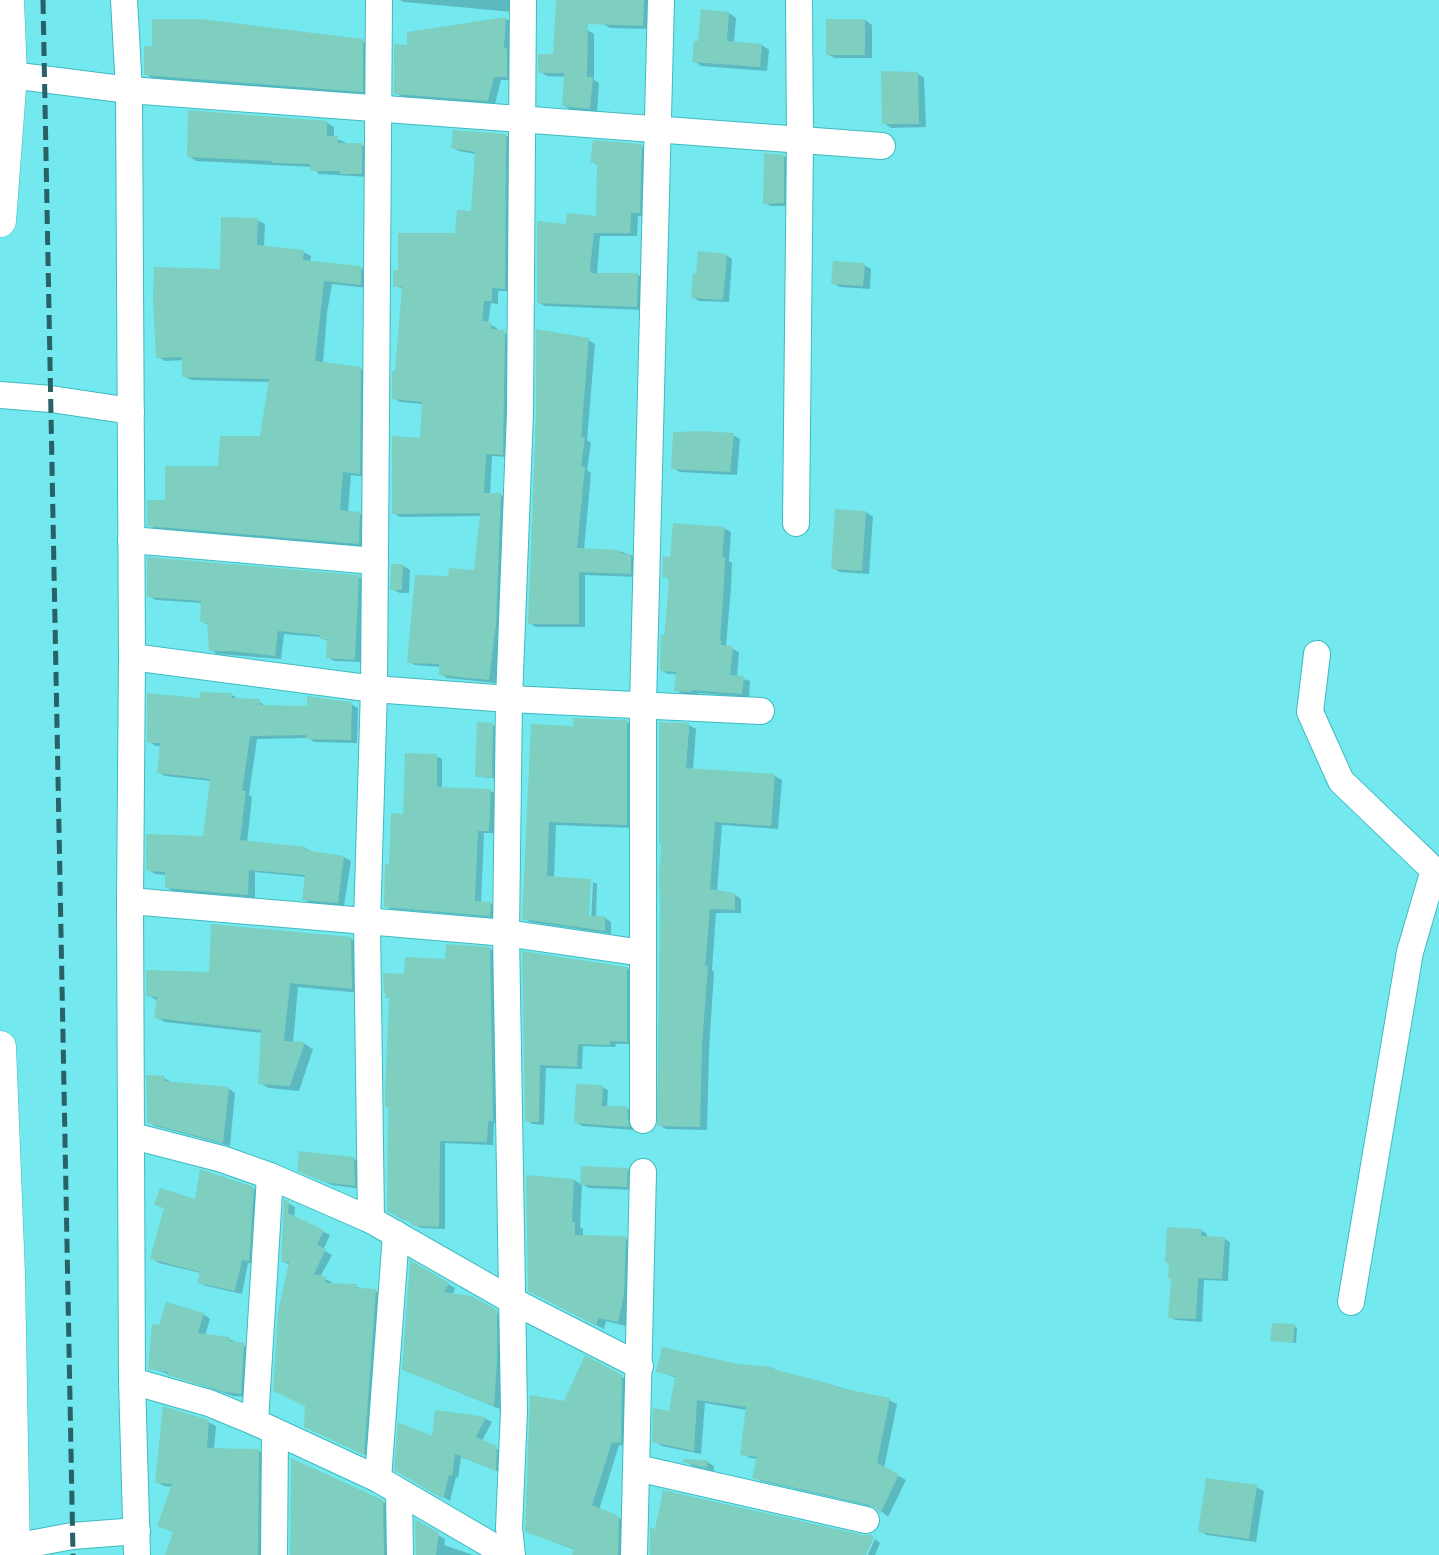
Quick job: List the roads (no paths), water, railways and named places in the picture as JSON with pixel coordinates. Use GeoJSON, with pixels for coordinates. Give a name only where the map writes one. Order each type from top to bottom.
{"type":"FeatureCollection","features":[{"type":"Feature","properties":{"kind":"main road"},"geometry":{"type":"LineString","coordinates":[[0,221],[9,0]]}},
{"type":"Feature","properties":{"kind":"main road"},"geometry":{"type":"LineString","coordinates":[[0,1047],[4,1279],[14,1551]]}},
{"type":"Feature","properties":{"kind":"street"},"geometry":{"type":"LineString","coordinates":[[14,1551],[72,1536],[137,1543],[132,1381],[129,90],[124,0]]}},
{"type":"Feature","properties":{"kind":"street"},"geometry":{"type":"LineString","coordinates":[[371,1220],[367,923],[374,688],[379,0]]}},
{"type":"Feature","properties":{"kind":"street"},"geometry":{"type":"LineString","coordinates":[[510,1555],[514,1401],[506,933],[509,699],[520,413],[523,0]]}},
{"type":"Feature","properties":{"kind":"street"},"geometry":{"type":"LineString","coordinates":[[643,1120],[643,704],[662,0]]}},
{"type":"Feature","properties":{"kind":"street"},"geometry":{"type":"LineString","coordinates":[[796,523],[799,0]]}},
{"type":"Feature","properties":{"kind":"street"},"geometry":{"type":"LineString","coordinates":[[6,71],[129,90],[522,117],[882,146]]}},
{"type":"Feature","properties":{"kind":"street"},"geometry":{"type":"LineString","coordinates":[[0,395],[51,399],[131,411]]}},
{"type":"Feature","properties":{"kind":"street"},"geometry":{"type":"LineString","coordinates":[[131,540],[375,561]]}},
{"type":"Feature","properties":{"kind":"street"},"geometry":{"type":"LineString","coordinates":[[1317,654],[1310,712],[1341,781],[1436,873],[1410,952],[1351,1302]]}},
{"type":"Feature","properties":{"kind":"street"},"geometry":{"type":"LineString","coordinates":[[132,657],[374,688],[509,699],[761,711]]}},
{"type":"Feature","properties":{"kind":"street"},"geometry":{"type":"LineString","coordinates":[[130,901],[506,933],[643,953]]}},
{"type":"Feature","properties":{"kind":"street"},"geometry":{"type":"LineString","coordinates":[[133,1136],[222,1159],[270,1175],[371,1220],[511,1300],[640,1366]]}},
{"type":"Feature","properties":{"kind":"street"},"geometry":{"type":"LineString","coordinates":[[634,1555],[643,1172]]}},
{"type":"Feature","properties":{"kind":"street"},"geometry":{"type":"LineString","coordinates":[[270,1175],[265,1428],[274,1555]]}},
{"type":"Feature","properties":{"kind":"street"},"geometry":{"type":"LineString","coordinates":[[396,1234],[388,1486],[400,1555]]}},
{"type":"Feature","properties":{"kind":"street"},"geometry":{"type":"LineString","coordinates":[[132,1381],[209,1403],[265,1428],[388,1486],[510,1555]]}},
{"type":"Feature","properties":{"kind":"street"},"geometry":{"type":"LineString","coordinates":[[637,1468],[866,1520]]}},
{"type":"Feature","properties":{"kind":"railway"},"geometry":{"type":"LineString","coordinates":[[43,0],[73,1555]]}}]}
